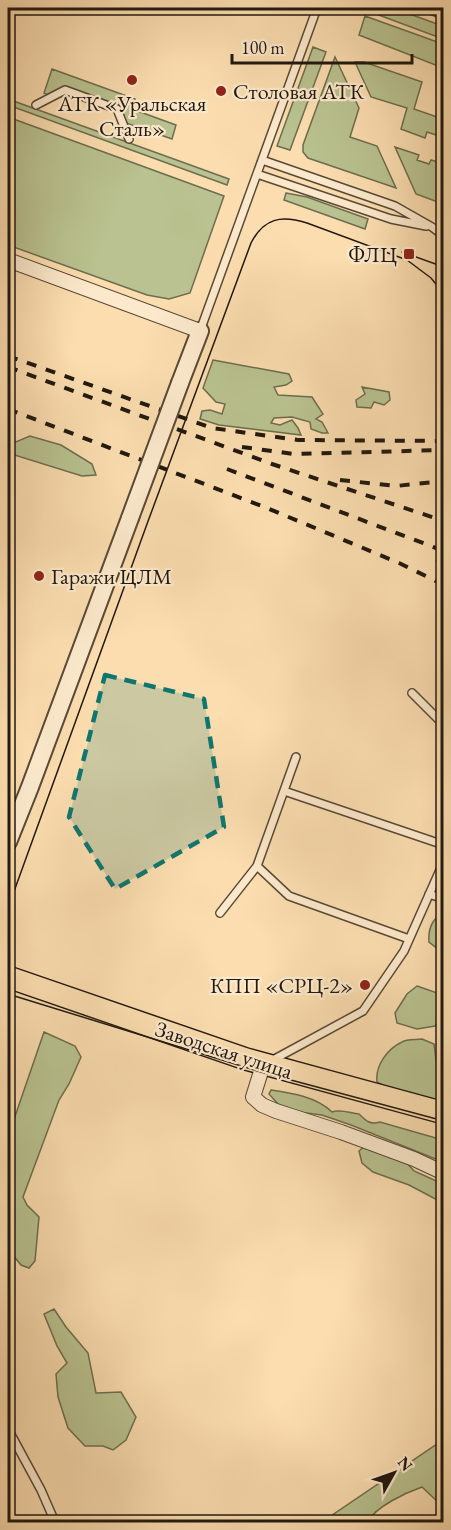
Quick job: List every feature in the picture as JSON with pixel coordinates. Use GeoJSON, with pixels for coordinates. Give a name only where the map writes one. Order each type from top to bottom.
{"type":"FeatureCollection","features":[{"type":"Feature","properties":{"kind":"main road","name":"Заводская улица"},"geometry":{"type":"LineString","coordinates":[[8,977],[263,1065],[444,1113]]}},
{"type":"Feature","properties":{"kind":"street"},"geometry":{"type":"LineString","coordinates":[[8,260],[200,331],[8,842]]}},
{"type":"Feature","properties":{"kind":"street"},"geometry":{"type":"LineString","coordinates":[[263,1065],[253,1097],[262,1105],[414,1159],[444,1173]]}},
{"type":"Feature","properties":{"kind":"lane"},"geometry":{"type":"LineString","coordinates":[[200,331],[317,8]]}},
{"type":"Feature","properties":{"kind":"lane"},"geometry":{"type":"LineString","coordinates":[[424,8],[444,15]]}},
{"type":"Feature","properties":{"kind":"lane"},"geometry":{"type":"LineString","coordinates":[[36,105],[65,90],[117,109],[129,138]]}},
{"type":"Feature","properties":{"kind":"lane"},"geometry":{"type":"LineString","coordinates":[[262,160],[395,206],[444,236]]}},
{"type":"Feature","properties":{"kind":"lane"},"geometry":{"type":"LineString","coordinates":[[257,174],[391,219],[432,227]]}},
{"type":"Feature","properties":{"kind":"lane"},"geometry":{"type":"LineString","coordinates":[[412,693],[444,725]]}},
{"type":"Feature","properties":{"kind":"lane"},"geometry":{"type":"LineString","coordinates":[[220,913],[257,866],[296,757]]}},
{"type":"Feature","properties":{"kind":"lane"},"geometry":{"type":"LineString","coordinates":[[284,791],[444,845]]}},
{"type":"Feature","properties":{"kind":"lane"},"geometry":{"type":"LineString","coordinates":[[263,1065],[363,1011],[404,951],[444,861]]}},
{"type":"Feature","properties":{"kind":"lane"},"geometry":{"type":"LineString","coordinates":[[257,866],[289,896],[409,939]]}},
{"type":"Feature","properties":{"kind":"lane"},"geometry":{"type":"LineString","coordinates":[[429,894],[444,899]]}},
{"type":"Feature","properties":{"kind":"lane"},"geometry":{"type":"LineString","coordinates":[[8,1429],[41,1490],[55,1522]]}},
{"type":"Feature","properties":{"kind":"highlighted area"},"geometry":{"type":"Polygon","coordinates":[[[105,675],[204,699],[224,827],[115,889],[69,817],[105,675]]]}},
{"type":"Feature","properties":{"kind":"green space"},"geometry":{"type":"Polygon","coordinates":[[[369,8],[393,8],[443,26],[443,39],[368,11],[369,8]]]}},
{"type":"Feature","properties":{"kind":"green space"},"geometry":{"type":"Polygon","coordinates":[[[365,16],[443,44],[443,68],[359,35],[365,16]]]}},
{"type":"Feature","properties":{"kind":"green space"},"geometry":{"type":"Polygon","coordinates":[[[313,47],[326,52],[290,150],[277,146],[313,47]]]}},
{"type":"Feature","properties":{"kind":"green space"},"geometry":{"type":"Polygon","coordinates":[[[335,57],[359,108],[350,137],[377,146],[396,188],[308,158],[303,152],[303,145],[335,57]]]}},
{"type":"Feature","properties":{"kind":"green space"},"geometry":{"type":"Polygon","coordinates":[[[355,62],[364,62],[422,82],[414,109],[443,119],[443,144],[437,142],[439,136],[427,132],[425,138],[401,129],[407,108],[371,97],[355,62]]]}},
{"type":"Feature","properties":{"kind":"green space"},"geometry":{"type":"Polygon","coordinates":[[[52,69],[135,99],[132,109],[176,125],[172,139],[126,123],[119,106],[65,86],[48,95],[44,93],[52,69]]]}},
{"type":"Feature","properties":{"kind":"green space"},"geometry":{"type":"Polygon","coordinates":[[[8,99],[229,179],[227,185],[8,105],[8,99]]]}},
{"type":"Feature","properties":{"kind":"green space"},"geometry":{"type":"Polygon","coordinates":[[[8,117],[224,196],[190,293],[169,299],[147,295],[8,245],[8,117]]]}},
{"type":"Feature","properties":{"kind":"green space"},"geometry":{"type":"Polygon","coordinates":[[[395,147],[419,155],[417,160],[429,164],[431,160],[438,162],[443,177],[443,204],[416,194],[395,147]]]}},
{"type":"Feature","properties":{"kind":"green space"},"geometry":{"type":"Polygon","coordinates":[[[286,193],[307,197],[368,219],[365,229],[284,200],[286,193]]]}},
{"type":"Feature","properties":{"kind":"green space"},"geometry":{"type":"Polygon","coordinates":[[[213,360],[289,374],[292,381],[286,385],[274,387],[278,395],[312,397],[323,414],[316,419],[322,422],[328,433],[311,429],[310,422],[292,417],[274,418],[271,423],[280,425],[292,420],[301,435],[219,425],[200,419],[202,411],[210,410],[222,414],[225,404],[216,402],[203,388],[213,360]]]}},
{"type":"Feature","properties":{"kind":"green space"},"geometry":{"type":"Polygon","coordinates":[[[362,387],[389,392],[390,400],[384,405],[374,402],[371,408],[357,407],[356,400],[365,394],[362,387]]]}},
{"type":"Feature","properties":{"kind":"green space"},"geometry":{"type":"Polygon","coordinates":[[[8,429],[10,438],[16,442],[30,436],[61,445],[92,464],[96,475],[82,476],[8,453],[8,429]]]}},
{"type":"Feature","properties":{"kind":"green space"},"geometry":{"type":"Polygon","coordinates":[[[443,913],[443,951],[429,942],[429,938],[433,922],[443,913]]]}},
{"type":"Feature","properties":{"kind":"green space"},"geometry":{"type":"Polygon","coordinates":[[[417,986],[443,995],[443,1012],[435,1026],[417,1029],[397,1023],[395,1013],[407,994],[417,986]]]}},
{"type":"Feature","properties":{"kind":"green space"},"geometry":{"type":"Polygon","coordinates":[[[44,1032],[75,1046],[81,1057],[59,1100],[23,1197],[27,1205],[39,1217],[35,1261],[29,1268],[21,1265],[8,1249],[8,1147],[10,1131],[44,1032]]]}},
{"type":"Feature","properties":{"kind":"green space"},"geometry":{"type":"Polygon","coordinates":[[[422,1039],[434,1044],[437,1067],[443,1082],[443,1103],[386,1087],[377,1082],[380,1064],[391,1049],[404,1041],[422,1039]]]}},
{"type":"Feature","properties":{"kind":"green space"},"geometry":{"type":"Polygon","coordinates":[[[271,1090],[312,1099],[332,1112],[359,1114],[371,1123],[380,1122],[443,1140],[443,1162],[351,1125],[322,1115],[299,1112],[278,1104],[269,1094],[271,1090]]]}},
{"type":"Feature","properties":{"kind":"green space"},"geometry":{"type":"Polygon","coordinates":[[[365,1146],[404,1160],[414,1171],[443,1184],[443,1203],[409,1185],[373,1172],[362,1163],[359,1151],[365,1146]]]}},
{"type":"Feature","properties":{"kind":"green space"},"geometry":{"type":"Polygon","coordinates":[[[54,1309],[88,1353],[96,1393],[121,1392],[136,1417],[126,1440],[113,1450],[103,1446],[85,1446],[68,1428],[58,1397],[56,1374],[67,1363],[57,1346],[44,1314],[54,1309]]]}},
{"type":"Feature","properties":{"kind":"green space"},"geometry":{"type":"Polygon","coordinates":[[[443,1440],[443,1500],[439,1503],[422,1487],[384,1505],[367,1522],[322,1522],[443,1440]]]}},
{"type":"Feature","properties":{"kind":"tram line"},"geometry":{"type":"LineString","coordinates":[[8,908],[147,524],[251,243],[256,235],[268,224],[281,219],[307,223],[407,260],[431,278],[444,294]]}},
{"type":"Feature","properties":{"kind":"tram line"},"geometry":{"type":"LineString","coordinates":[[402,252],[444,267]]}},
{"type":"Feature","properties":{"kind":"tram line"},"geometry":{"type":"LineString","coordinates":[[8,994],[261,1072],[444,1121]]}},
{"type":"Feature","properties":{"kind":"railway"},"geometry":{"type":"LineString","coordinates":[[8,356],[212,428],[298,440],[444,441]]}},
{"type":"Feature","properties":{"kind":"railway"},"geometry":{"type":"LineString","coordinates":[[8,367],[272,464],[444,521]]}},
{"type":"Feature","properties":{"kind":"railway"},"geometry":{"type":"LineString","coordinates":[[8,409],[267,508],[399,563],[444,585]]}},
{"type":"Feature","properties":{"kind":"railway"},"geometry":{"type":"LineString","coordinates":[[242,447],[294,454],[444,450]]}},
{"type":"Feature","properties":{"kind":"railway"},"geometry":{"type":"LineString","coordinates":[[227,469],[444,551]]}},
{"type":"Feature","properties":{"kind":"railway"},"geometry":{"type":"LineString","coordinates":[[340,480],[396,486],[444,481]]}},
{"type":"Feature","properties":{"kind":"railway"},"geometry":{"type":"LineString","coordinates":[[436,560],[444,563]]}},
{"type":"Feature","properties":{"kind":"place","name":"АТК «Уральская Сталь»"},"geometry":{"type":"Point","coordinates":[132,80]}},
{"type":"Feature","properties":{"kind":"place","name":"Столовая АТК"},"geometry":{"type":"Point","coordinates":[221,91]}},
{"type":"Feature","properties":{"kind":"place","name":"ФЛЦ"},"geometry":{"type":"Point","coordinates":[409,254]}},
{"type":"Feature","properties":{"kind":"place","name":"Гаражи ЦЛМ"},"geometry":{"type":"Point","coordinates":[39,576]}},
{"type":"Feature","properties":{"kind":"place","name":"КПП «СРЦ-2»"},"geometry":{"type":"Point","coordinates":[365,985]}}]}
